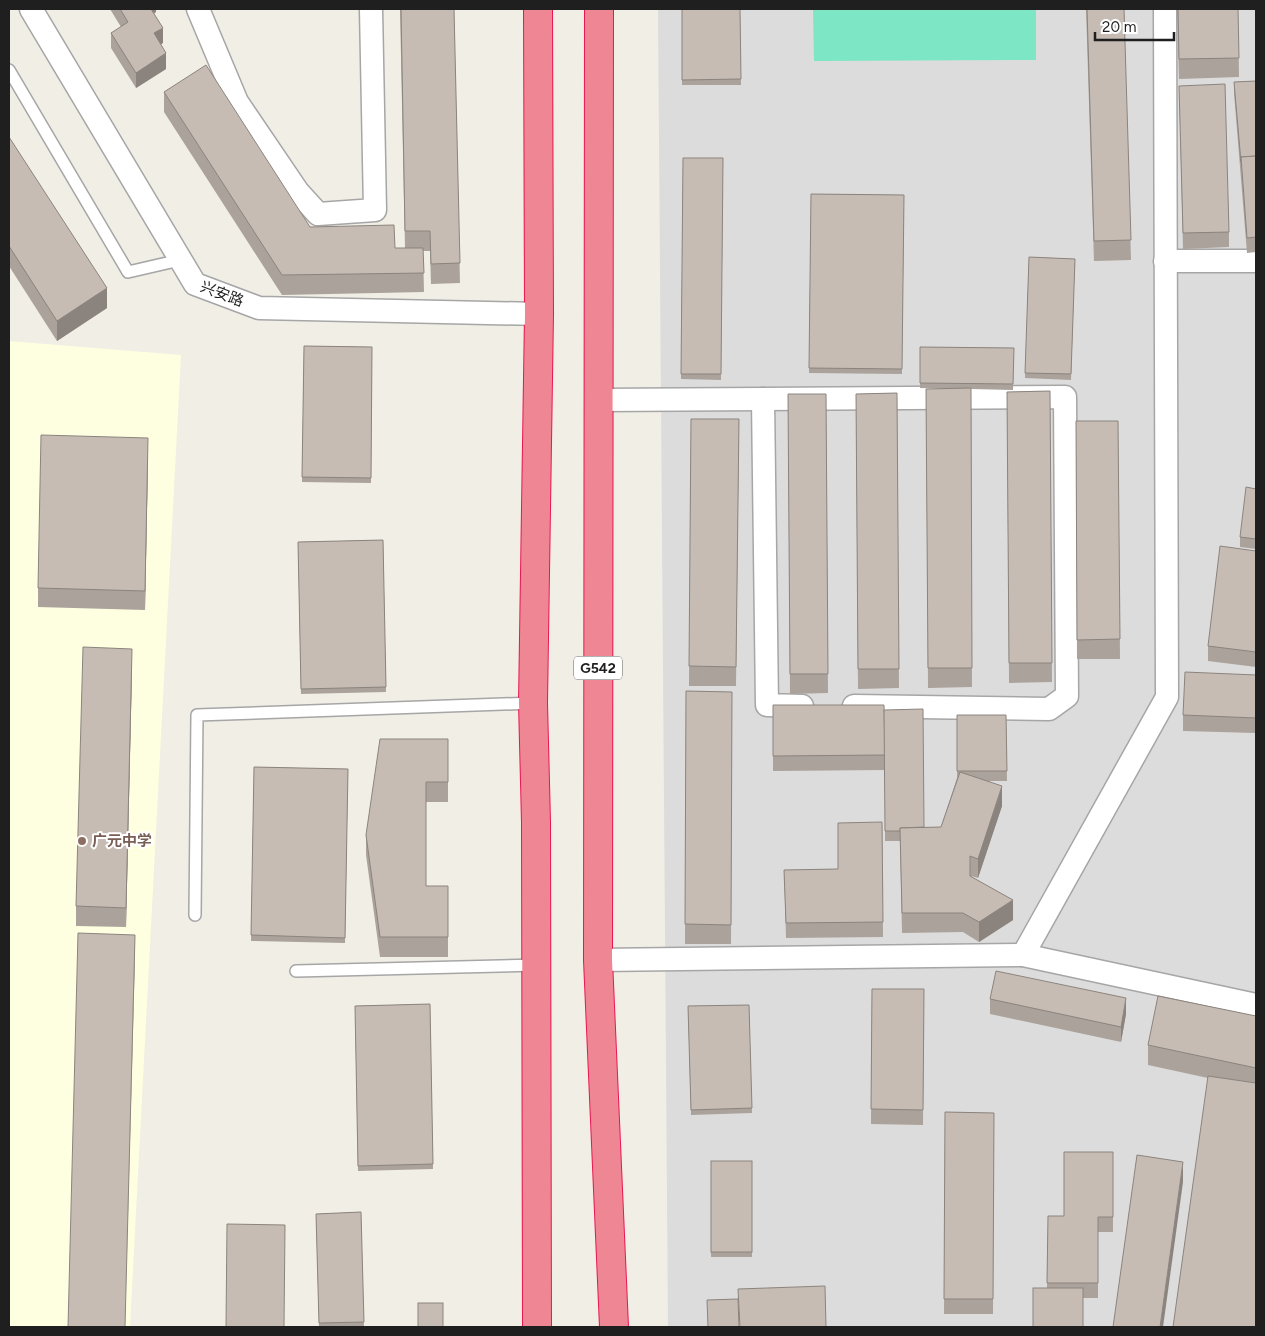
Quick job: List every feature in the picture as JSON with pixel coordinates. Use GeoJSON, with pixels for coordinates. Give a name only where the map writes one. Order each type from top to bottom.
{"type":"FeatureCollection","features":[{"type":"Feature","properties":{"kind":"highway"},"geometry":{"type":"LineString","coordinates":[[537,1327],[537,965],[533,703],[539,314],[538,9]]}},
{"type":"Feature","properties":{"kind":"highway","name":"G542"},"geometry":{"type":"LineString","coordinates":[[599,9],[598,960],[614,1327]]}},
{"type":"Feature","properties":{"kind":"street","name":"兴安路"},"geometry":{"type":"LineString","coordinates":[[31,9],[195,284],[259,308],[539,314]]}},
{"type":"Feature","properties":{"kind":"street"},"geometry":{"type":"LineString","coordinates":[[198,9],[237,102],[298,192],[318,214],[375,210],[371,9]]}},
{"type":"Feature","properties":{"kind":"street"},"geometry":{"type":"LineString","coordinates":[[1024,955],[1167,697],[1165,9]]}},
{"type":"Feature","properties":{"kind":"street"},"geometry":{"type":"LineString","coordinates":[[1165,261],[1256,261]]}},
{"type":"Feature","properties":{"kind":"street"},"geometry":{"type":"LineString","coordinates":[[598,400],[1064,397],[1067,696],[1049,709],[767,705],[763,399]]}},
{"type":"Feature","properties":{"kind":"street"},"geometry":{"type":"LineString","coordinates":[[598,960],[1024,955],[1256,1004]]}},
{"type":"Feature","properties":{"kind":"lane"},"geometry":{"type":"LineString","coordinates":[[9,70],[128,272],[180,260]]}},
{"type":"Feature","properties":{"kind":"lane"},"geometry":{"type":"LineString","coordinates":[[195,915],[197,715],[533,703]]}},
{"type":"Feature","properties":{"kind":"lane"},"geometry":{"type":"LineString","coordinates":[[296,971],[537,965]]}},
{"type":"Feature","properties":{"kind":"shaded area"},"geometry":{"type":"Polygon","coordinates":[[[658,9],[1256,9],[1256,1327],[668,1327],[658,9]]]}},
{"type":"Feature","properties":{"kind":"shaded area","name":"广元中学"},"geometry":{"type":"Polygon","coordinates":[[[9,341],[181,355],[130,1327],[9,1327],[9,341]]]}},
{"type":"Feature","properties":{"kind":"green space"},"geometry":{"type":"Polygon","coordinates":[[[813,9],[1036,9],[1036,60],[814,61],[813,9]]]}},
{"type":"Feature","properties":{"kind":"building"},"geometry":{"type":"Polygon","coordinates":[[[120,9],[151,9],[163,28],[154,33],[166,53],[136,73],[111,33],[128,22],[120,9]]]}},
{"type":"Feature","properties":{"kind":"building"},"geometry":{"type":"Polygon","coordinates":[[[401,9],[454,9],[460,263],[431,264],[430,231],[405,231],[401,9]]]}},
{"type":"Feature","properties":{"kind":"building"},"geometry":{"type":"Polygon","coordinates":[[[682,9],[740,9],[741,79],[682,80],[682,9]]]}},
{"type":"Feature","properties":{"kind":"building"},"geometry":{"type":"Polygon","coordinates":[[[1087,9],[1124,9],[1131,240],[1094,241],[1087,9]]]}},
{"type":"Feature","properties":{"kind":"building"},"geometry":{"type":"Polygon","coordinates":[[[1178,9],[1238,9],[1239,58],[1179,59],[1178,9]]]}},
{"type":"Feature","properties":{"kind":"building"},"geometry":{"type":"Polygon","coordinates":[[[206,65],[310,227],[394,225],[395,248],[423,248],[424,273],[282,275],[164,92],[206,65]]]}},
{"type":"Feature","properties":{"kind":"building"},"geometry":{"type":"Polygon","coordinates":[[[1256,81],[1256,156],[1241,157],[1241,162],[1234,82],[1256,81]]]}},
{"type":"Feature","properties":{"kind":"building"},"geometry":{"type":"Polygon","coordinates":[[[1225,84],[1229,232],[1183,233],[1179,86],[1225,84]]]}},
{"type":"Feature","properties":{"kind":"building"},"geometry":{"type":"Polygon","coordinates":[[[9,137],[107,288],[57,321],[9,246],[9,137]]]}},
{"type":"Feature","properties":{"kind":"building"},"geometry":{"type":"Polygon","coordinates":[[[1256,156],[1256,237],[1247,238],[1241,157],[1256,156]]]}},
{"type":"Feature","properties":{"kind":"building"},"geometry":{"type":"Polygon","coordinates":[[[683,158],[723,158],[721,374],[681,374],[683,158]]]}},
{"type":"Feature","properties":{"kind":"building"},"geometry":{"type":"Polygon","coordinates":[[[811,194],[904,195],[902,369],[809,368],[811,194]]]}},
{"type":"Feature","properties":{"kind":"building"},"geometry":{"type":"Polygon","coordinates":[[[1029,257],[1075,259],[1071,374],[1025,373],[1029,257]]]}},
{"type":"Feature","properties":{"kind":"building"},"geometry":{"type":"Polygon","coordinates":[[[304,346],[372,347],[371,478],[302,477],[304,346]]]}},
{"type":"Feature","properties":{"kind":"building"},"geometry":{"type":"Polygon","coordinates":[[[920,347],[1014,348],[1013,384],[920,383],[920,347]]]}},
{"type":"Feature","properties":{"kind":"building"},"geometry":{"type":"Polygon","coordinates":[[[971,388],[972,668],[928,668],[926,389],[971,388]]]}},
{"type":"Feature","properties":{"kind":"building"},"geometry":{"type":"Polygon","coordinates":[[[1050,391],[1052,663],[1009,663],[1007,392],[1050,391]]]}},
{"type":"Feature","properties":{"kind":"building"},"geometry":{"type":"Polygon","coordinates":[[[897,393],[899,669],[858,669],[856,394],[897,393]]]}},
{"type":"Feature","properties":{"kind":"building"},"geometry":{"type":"Polygon","coordinates":[[[788,394],[826,394],[828,674],[790,674],[788,394]]]}},
{"type":"Feature","properties":{"kind":"building"},"geometry":{"type":"Polygon","coordinates":[[[691,419],[739,419],[736,667],[689,666],[691,419]]]}},
{"type":"Feature","properties":{"kind":"building"},"geometry":{"type":"Polygon","coordinates":[[[1076,421],[1118,421],[1120,639],[1077,640],[1076,421]]]}},
{"type":"Feature","properties":{"kind":"building"},"geometry":{"type":"Polygon","coordinates":[[[41,435],[148,438],[145,591],[38,588],[41,435]]]}},
{"type":"Feature","properties":{"kind":"building"},"geometry":{"type":"Polygon","coordinates":[[[1246,487],[1256,489],[1256,539],[1240,537],[1246,487]]]}},
{"type":"Feature","properties":{"kind":"building"},"geometry":{"type":"Polygon","coordinates":[[[383,540],[386,687],[301,689],[298,542],[383,540]]]}},
{"type":"Feature","properties":{"kind":"building"},"geometry":{"type":"Polygon","coordinates":[[[1220,546],[1256,551],[1256,652],[1208,646],[1220,546]]]}},
{"type":"Feature","properties":{"kind":"building"},"geometry":{"type":"Polygon","coordinates":[[[83,647],[132,649],[126,908],[76,906],[83,647]]]}},
{"type":"Feature","properties":{"kind":"building"},"geometry":{"type":"Polygon","coordinates":[[[1185,672],[1256,675],[1256,718],[1183,715],[1185,672]]]}},
{"type":"Feature","properties":{"kind":"building"},"geometry":{"type":"Polygon","coordinates":[[[686,691],[732,692],[731,925],[685,924],[686,691]]]}},
{"type":"Feature","properties":{"kind":"building"},"geometry":{"type":"Polygon","coordinates":[[[773,705],[884,705],[885,755],[773,756],[773,705]]]}},
{"type":"Feature","properties":{"kind":"building"},"geometry":{"type":"Polygon","coordinates":[[[923,709],[924,827],[900,828],[900,831],[885,831],[884,710],[923,709]]]}},
{"type":"Feature","properties":{"kind":"building"},"geometry":{"type":"Polygon","coordinates":[[[957,715],[1006,715],[1007,771],[957,771],[957,715]]]}},
{"type":"Feature","properties":{"kind":"building"},"geometry":{"type":"Polygon","coordinates":[[[380,739],[448,739],[448,782],[426,782],[426,886],[448,886],[448,937],[380,937],[366,835],[380,739]]]}},
{"type":"Feature","properties":{"kind":"building"},"geometry":{"type":"Polygon","coordinates":[[[254,767],[348,769],[345,938],[251,935],[254,767]]]}},
{"type":"Feature","properties":{"kind":"building"},"geometry":{"type":"Polygon","coordinates":[[[960,772],[1002,786],[978,859],[970,856],[970,876],[1013,900],[979,922],[963,913],[902,913],[900,828],[941,827],[960,772]]]}},
{"type":"Feature","properties":{"kind":"building"},"geometry":{"type":"Polygon","coordinates":[[[882,822],[883,922],[786,923],[784,870],[838,869],[838,823],[882,822]]]}},
{"type":"Feature","properties":{"kind":"building"},"geometry":{"type":"Polygon","coordinates":[[[78,933],[135,935],[125,1327],[68,1327],[78,933]]]}},
{"type":"Feature","properties":{"kind":"building"},"geometry":{"type":"Polygon","coordinates":[[[996,971],[1126,998],[1121,1027],[990,999],[996,971]]]}},
{"type":"Feature","properties":{"kind":"building"},"geometry":{"type":"Polygon","coordinates":[[[872,989],[924,989],[923,1110],[871,1109],[872,989]]]}},
{"type":"Feature","properties":{"kind":"building"},"geometry":{"type":"Polygon","coordinates":[[[1158,996],[1256,1016],[1256,1068],[1148,1045],[1158,996]]]}},
{"type":"Feature","properties":{"kind":"building"},"geometry":{"type":"Polygon","coordinates":[[[430,1004],[433,1164],[358,1166],[355,1006],[430,1004]]]}},
{"type":"Feature","properties":{"kind":"building"},"geometry":{"type":"Polygon","coordinates":[[[749,1005],[752,1108],[691,1110],[688,1006],[749,1005]]]}},
{"type":"Feature","properties":{"kind":"building"},"geometry":{"type":"Polygon","coordinates":[[[1208,1076],[1256,1083],[1256,1327],[1173,1327],[1208,1076]]]}},
{"type":"Feature","properties":{"kind":"building"},"geometry":{"type":"Polygon","coordinates":[[[945,1112],[994,1113],[993,1299],[944,1299],[945,1112]]]}},
{"type":"Feature","properties":{"kind":"building"},"geometry":{"type":"Polygon","coordinates":[[[1064,1152],[1113,1152],[1113,1217],[1098,1217],[1098,1283],[1047,1283],[1048,1216],[1064,1216],[1064,1152]]]}},
{"type":"Feature","properties":{"kind":"building"},"geometry":{"type":"Polygon","coordinates":[[[1137,1155],[1183,1162],[1160,1327],[1113,1327],[1137,1155]]]}},
{"type":"Feature","properties":{"kind":"building"},"geometry":{"type":"Polygon","coordinates":[[[711,1161],[752,1161],[752,1252],[711,1252],[711,1161]]]}},
{"type":"Feature","properties":{"kind":"building"},"geometry":{"type":"Polygon","coordinates":[[[361,1212],[364,1322],[319,1323],[316,1214],[361,1212]]]}},
{"type":"Feature","properties":{"kind":"building"},"geometry":{"type":"Polygon","coordinates":[[[227,1224],[285,1225],[284,1327],[226,1327],[227,1224]]]}},
{"type":"Feature","properties":{"kind":"building"},"geometry":{"type":"Polygon","coordinates":[[[825,1286],[826,1327],[740,1327],[738,1289],[825,1286]]]}},
{"type":"Feature","properties":{"kind":"building"},"geometry":{"type":"Polygon","coordinates":[[[1033,1288],[1083,1288],[1083,1327],[1033,1327],[1033,1288]]]}},
{"type":"Feature","properties":{"kind":"building"},"geometry":{"type":"Polygon","coordinates":[[[738,1299],[739,1327],[708,1327],[707,1300],[738,1299]]]}},
{"type":"Feature","properties":{"kind":"building"},"geometry":{"type":"Polygon","coordinates":[[[418,1303],[443,1303],[443,1327],[418,1327],[418,1303]]]}},
{"type":"Feature","properties":{"kind":"place","name":"广元中学"},"geometry":{"type":"Point","coordinates":[82,841]}}]}
